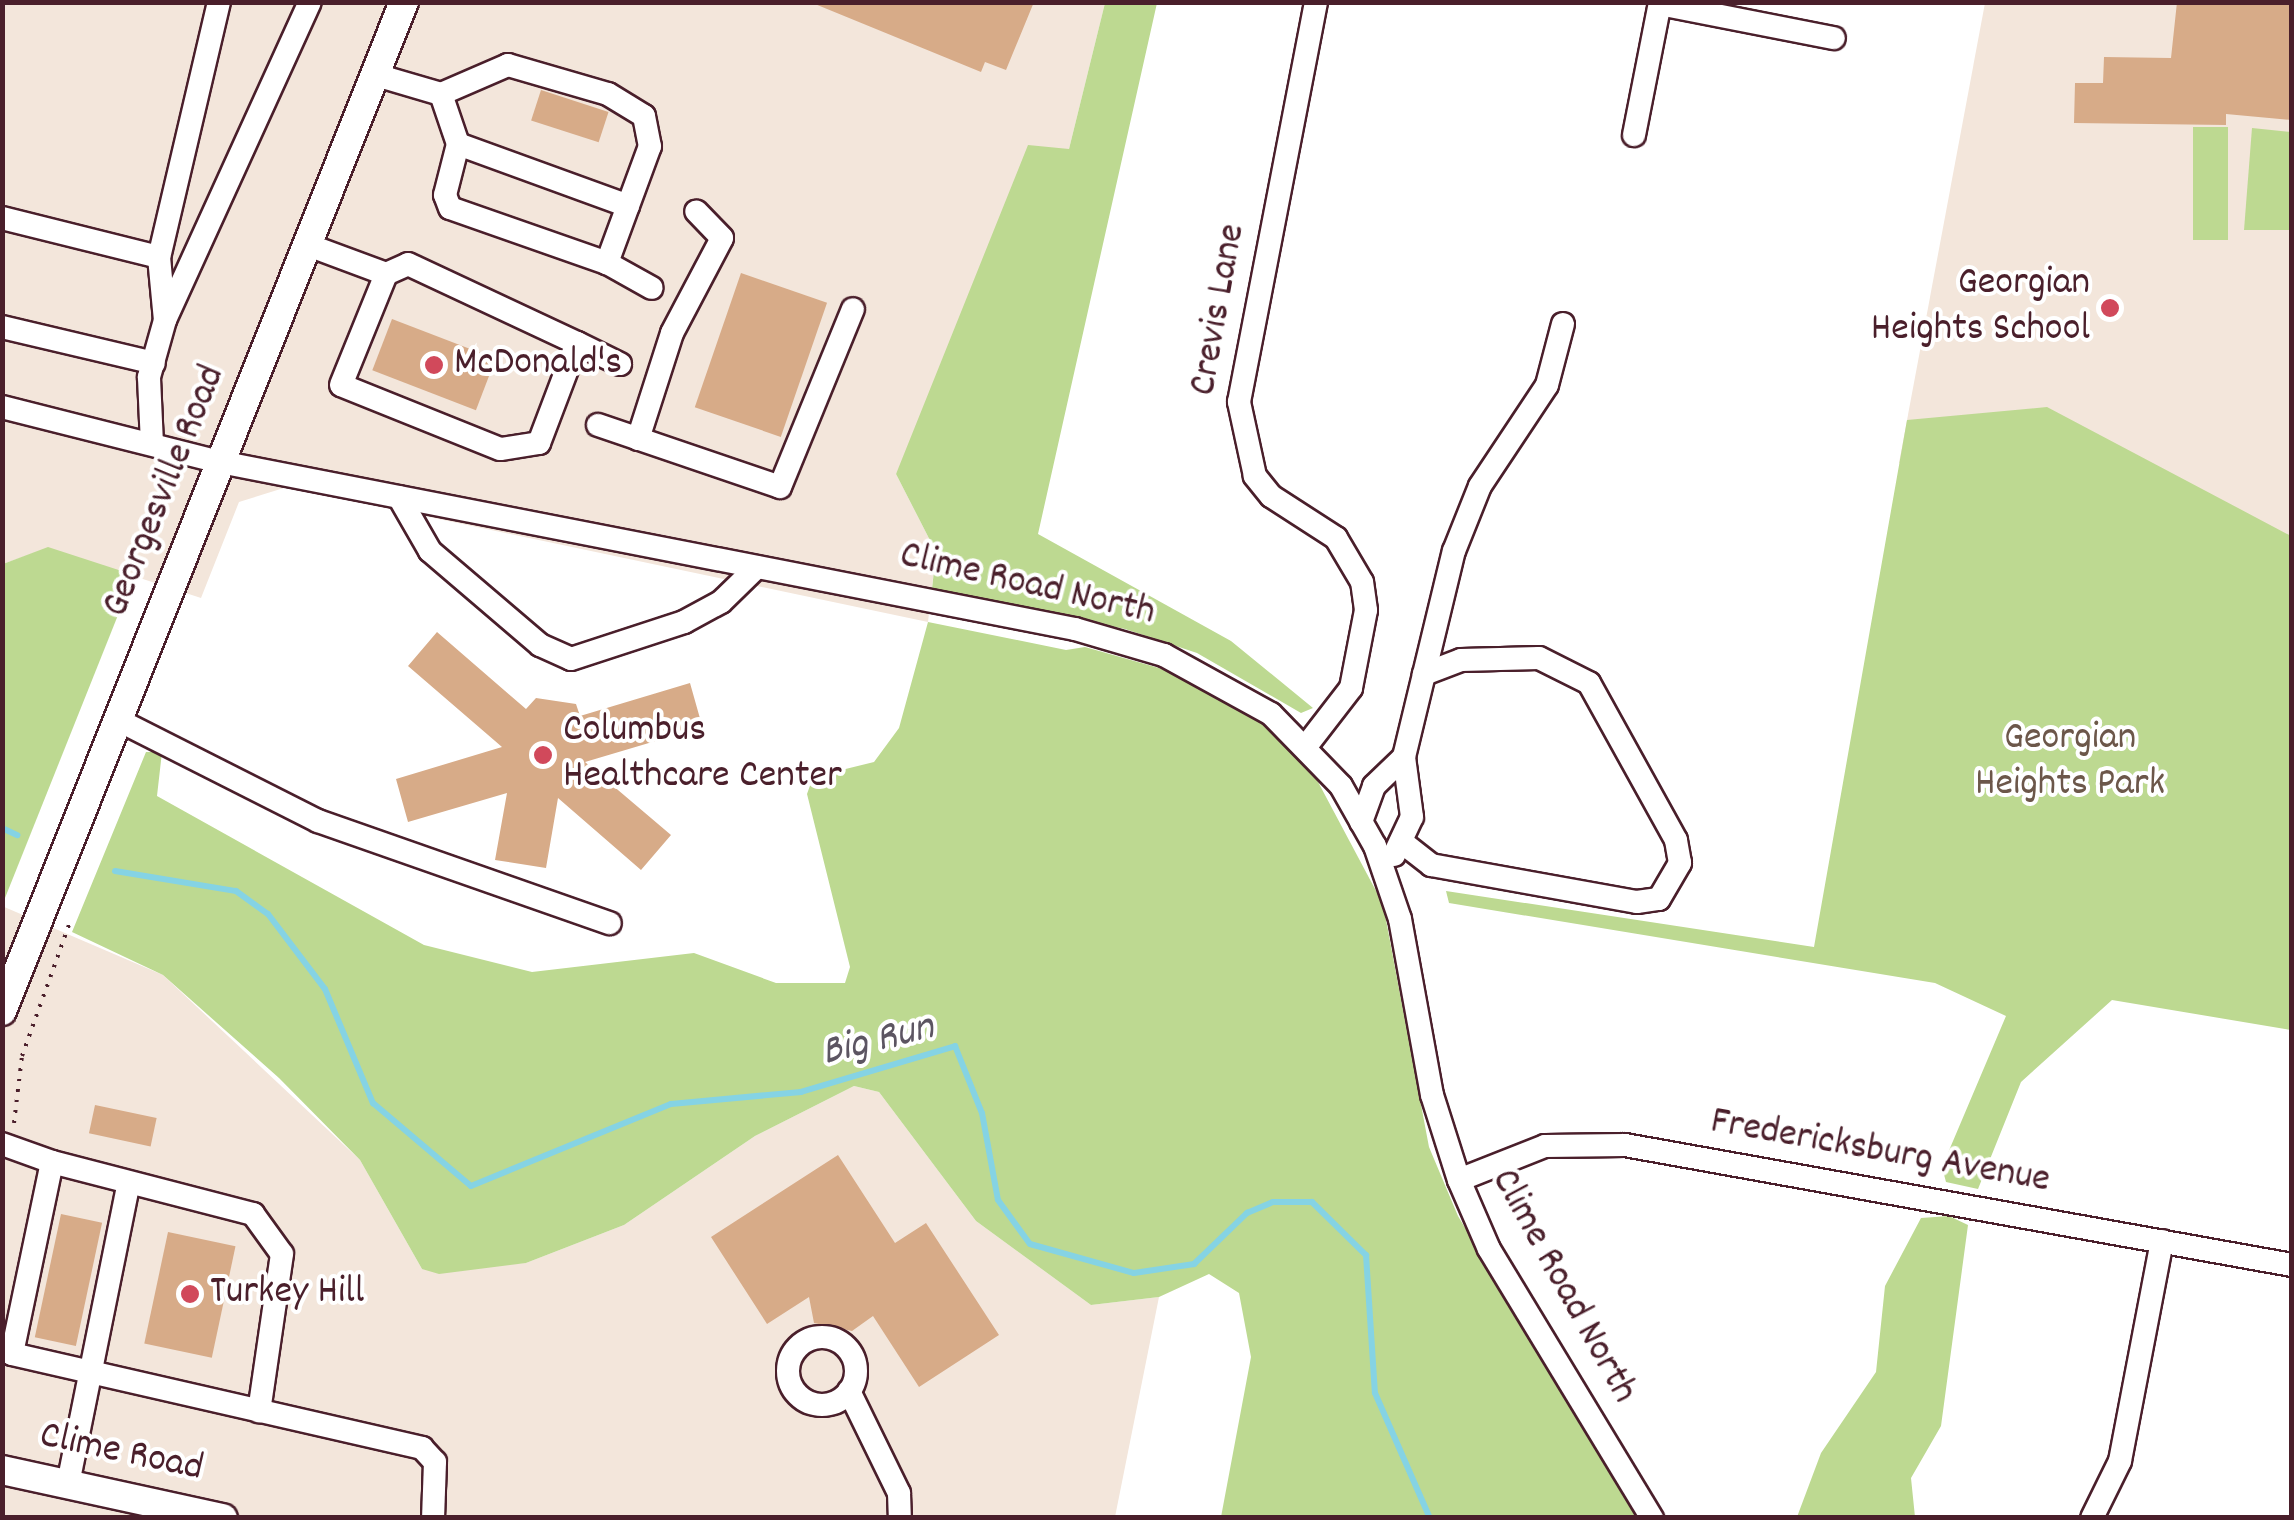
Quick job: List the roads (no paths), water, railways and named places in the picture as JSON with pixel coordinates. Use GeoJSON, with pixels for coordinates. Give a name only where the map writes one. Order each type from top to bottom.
{"type":"FeatureCollection","features":[{"type":"Feature","properties":{"kind":"main road","name":"Georgesville Road"},"geometry":{"type":"LineString","coordinates":[[2,1011],[404,2]]}},
{"type":"Feature","properties":{"kind":"main road","name":"Clime Road"},"geometry":{"type":"LineString","coordinates":[[2,1470],[224,1518]]}},
{"type":"Feature","properties":{"kind":"street"},"geometry":{"type":"LineString","coordinates":[[165,320],[158,257],[219,2]]}},
{"type":"Feature","properties":{"kind":"street"},"geometry":{"type":"LineString","coordinates":[[152,444],[154,363],[165,320],[310,2]]}},
{"type":"Feature","properties":{"kind":"street","name":"Crevis Lane"},"geometry":{"type":"LineString","coordinates":[[1307,745],[1351,688],[1362,582],[1336,538],[1272,496],[1255,476],[1238,415],[1316,2]]}},
{"type":"Feature","properties":{"kind":"street"},"geometry":{"type":"LineString","coordinates":[[1634,135],[1660,3],[1834,38]]}},
{"type":"Feature","properties":{"kind":"street"},"geometry":{"type":"LineString","coordinates":[[376,75],[441,94],[508,65],[608,94],[644,116],[650,146],[607,263]]}},
{"type":"Feature","properties":{"kind":"street"},"geometry":{"type":"LineString","coordinates":[[441,94],[458,144],[445,196],[450,208],[607,263],[652,288]]}},
{"type":"Feature","properties":{"kind":"street"},"geometry":{"type":"LineString","coordinates":[[458,144],[628,206]]}},
{"type":"Feature","properties":{"kind":"street"},"geometry":{"type":"LineString","coordinates":[[638,439],[672,333],[722,238],[706,216]]}},
{"type":"Feature","properties":{"kind":"street"},"geometry":{"type":"LineString","coordinates":[[2,218],[158,257]]}},
{"type":"Feature","properties":{"kind":"street"},"geometry":{"type":"LineString","coordinates":[[308,245],[386,274]]}},
{"type":"Feature","properties":{"kind":"street"},"geometry":{"type":"LineString","coordinates":[[577,343],[539,443],[500,448],[341,386],[386,274],[408,264],[577,343],[620,364]]}},
{"type":"Feature","properties":{"kind":"street"},"geometry":{"type":"LineString","coordinates":[[598,424],[780,487],[854,309]]}},
{"type":"Feature","properties":{"kind":"street"},"geometry":{"type":"LineString","coordinates":[[1383,870],[1403,843],[1412,817],[1404,757],[1470,512],[1494,456],[1548,385],[1563,324]]}},
{"type":"Feature","properties":{"kind":"street"},"geometry":{"type":"LineString","coordinates":[[2,327],[154,363]]}},
{"type":"Feature","properties":{"kind":"street","name":"Clime Road North"},"geometry":{"type":"LineString","coordinates":[[2,408],[220,462],[1121,640],[1232,689],[1307,745],[1361,822],[1400,919],[1432,1096],[1459,1180],[1489,1249],[1652,1518]]}},
{"type":"Feature","properties":{"kind":"street"},"geometry":{"type":"LineString","coordinates":[[399,497],[430,551],[540,644],[571,658],[684,622],[721,602],[756,567]]}},
{"type":"Feature","properties":{"kind":"street"},"geometry":{"type":"LineString","coordinates":[[1403,843],[1431,865],[1637,902],[1659,898],[1680,862],[1676,840],[1589,682],[1538,658],[1461,660],[1424,674]]}},
{"type":"Feature","properties":{"kind":"street"},"geometry":{"type":"LineString","coordinates":[[118,720],[318,821],[610,923]]}},
{"type":"Feature","properties":{"kind":"street"},"geometry":{"type":"LineString","coordinates":[[1361,822],[1374,786],[1404,757]]}},
{"type":"Feature","properties":{"kind":"street"},"geometry":{"type":"LineString","coordinates":[[5,1145],[128,1186],[253,1214],[282,1254],[260,1411]]}},
{"type":"Feature","properties":{"kind":"street","name":"Fredericksburg Avenue"},"geometry":{"type":"LineString","coordinates":[[1459,1180],[1545,1146],[1624,1145],[2292,1265]]}},
{"type":"Feature","properties":{"kind":"street"},"geometry":{"type":"LineString","coordinates":[[52,1162],[12,1354],[422,1448],[435,1462],[433,1518]]}},
{"type":"Feature","properties":{"kind":"street"},"geometry":{"type":"LineString","coordinates":[[68,1484],[128,1186]]}},
{"type":"Feature","properties":{"kind":"street"},"geometry":{"type":"LineString","coordinates":[[2092,1518],[2125,1442],[2162,1241]]}},
{"type":"Feature","properties":{"kind":"street"},"geometry":{"type":"LineString","coordinates":[[849,1391],[899,1493],[900,1518]]}},
{"type":"Feature","properties":{"kind":"waterway","name":"Big Run"},"geometry":{"type":"LineString","coordinates":[[2,828],[17,835]]}},
{"type":"Feature","properties":{"kind":"waterway","name":"Big Run"},"geometry":{"type":"LineString","coordinates":[[115,871],[236,891],[268,914],[325,989],[373,1103],[471,1186],[671,1104],[801,1092],[955,1046],[982,1113],[998,1200],[1030,1244],[1134,1273],[1194,1264],[1247,1213],[1273,1202],[1312,1202],[1366,1255],[1375,1393],[1430,1518]]}},
{"type":"Feature","properties":{"kind":"place","name":"Georgian Heights School"},"geometry":{"type":"Point","coordinates":[2110,308]}},
{"type":"Feature","properties":{"kind":"place","name":"McDonald's"},"geometry":{"type":"Point","coordinates":[434,365]}},
{"type":"Feature","properties":{"kind":"place","name":"Columbus Healthcare Center"},"geometry":{"type":"Point","coordinates":[543,755]}},
{"type":"Feature","properties":{"kind":"place","name":"Turkey Hill"},"geometry":{"type":"Point","coordinates":[190,1294]}},
{"type":"Feature","properties":{"kind":"park label","name":"Georgian Heights Park"},"geometry":{"type":"Point","coordinates":[2070,763]}}]}
